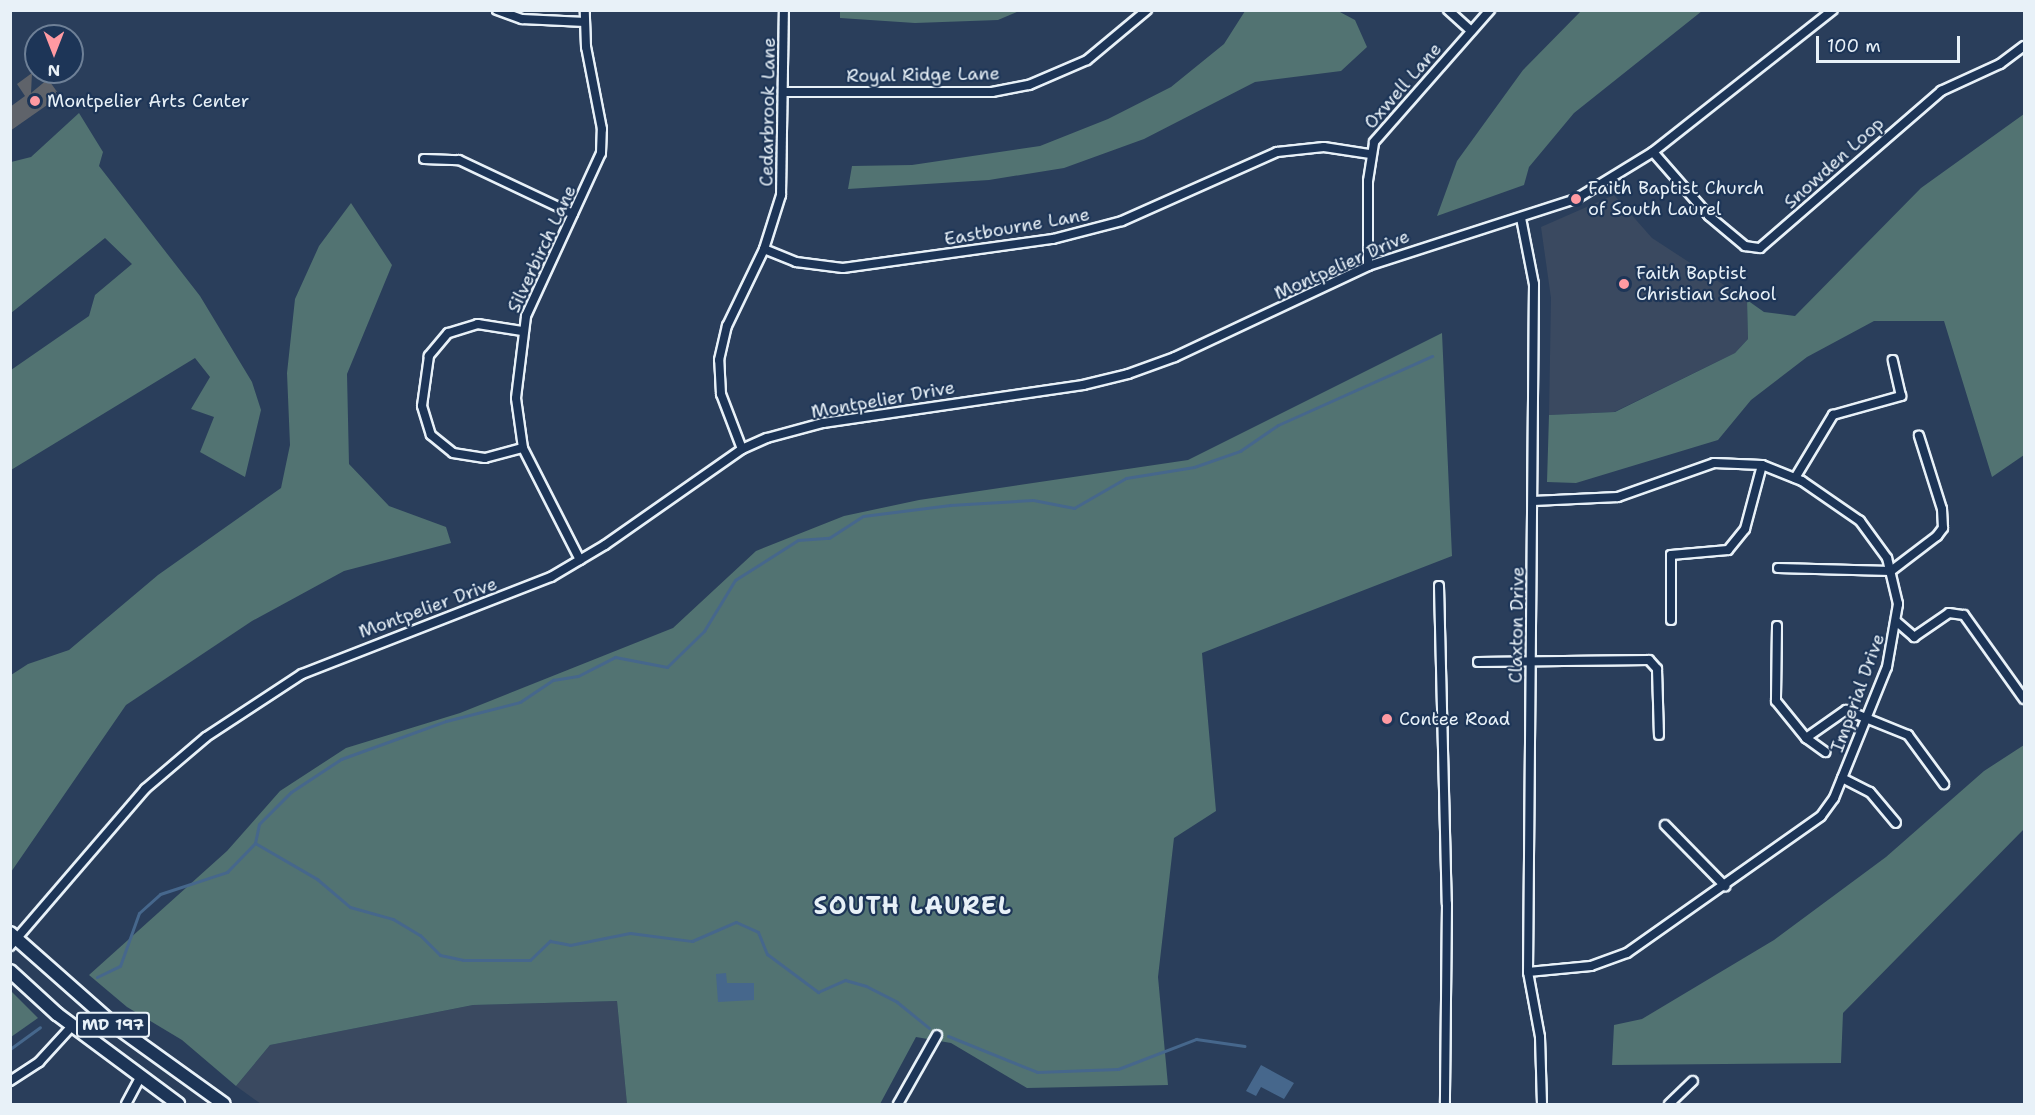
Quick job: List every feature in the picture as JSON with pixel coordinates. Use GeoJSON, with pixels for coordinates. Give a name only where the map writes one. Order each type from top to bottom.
{"type":"FeatureCollection","features":[{"type":"Feature","properties":{"kind":"main road","name":"MD 197"},"geometry":{"type":"LineString","coordinates":[[12,939],[114,1025],[224,1104]]}},
{"type":"Feature","properties":{"kind":"main road","name":"MD 197"},"geometry":{"type":"LineString","coordinates":[[10,971],[72,1026],[178,1104]]}},
{"type":"Feature","properties":{"kind":"street"},"geometry":{"type":"LineString","coordinates":[[497,10],[529,20],[585,22]]}},
{"type":"Feature","properties":{"kind":"street","name":"Silverbirch Lane"},"geometry":{"type":"LineString","coordinates":[[580,560],[523,448],[516,398],[522,331],[573,214],[595,171],[602,141],[585,10]]}},
{"type":"Feature","properties":{"kind":"street","name":"Cedarbrook Lane"},"geometry":{"type":"LineString","coordinates":[[742,448],[722,394],[719,360],[729,320],[764,249],[782,189],[784,10]]}},
{"type":"Feature","properties":{"kind":"street","name":"Royal Ridge Lane"},"geometry":{"type":"LineString","coordinates":[[784,92],[992,92],[1029,85],[1087,60],[1147,10]]}},
{"type":"Feature","properties":{"kind":"street"},"geometry":{"type":"LineString","coordinates":[[1448,10],[1471,31]]}},
{"type":"Feature","properties":{"kind":"street","name":"Oxwell Lane"},"geometry":{"type":"LineString","coordinates":[[1368,267],[1370,154],[1385,125],[1490,10]]}},
{"type":"Feature","properties":{"kind":"street","name":"Montpelier Drive"},"geometry":{"type":"LineString","coordinates":[[12,939],[145,789],[206,737],[261,697],[327,663],[521,589],[580,560],[742,448],[823,423],[1117,377],[1175,357],[1368,267],[1465,231],[1521,218],[1576,199],[1653,152],[1833,10]]}},
{"type":"Feature","properties":{"kind":"street","name":"Snowden Loop"},"geometry":{"type":"LineString","coordinates":[[1653,152],[1709,216],[1745,246],[1760,248],[1941,91],[2000,64],[2025,46]]}},
{"type":"Feature","properties":{"kind":"street","name":"Eastbourne Lane"},"geometry":{"type":"LineString","coordinates":[[764,249],[796,262],[843,268],[1053,239],[1122,221],[1277,152],[1324,147],[1370,154]]}},
{"type":"Feature","properties":{"kind":"street"},"geometry":{"type":"LineString","coordinates":[[424,159],[459,160],[573,214]]}},
{"type":"Feature","properties":{"kind":"street","name":"Claxton Drive"},"geometry":{"type":"LineString","coordinates":[[1521,218],[1534,284],[1528,972],[1540,1037],[1542,1104]]}},
{"type":"Feature","properties":{"kind":"street"},"geometry":{"type":"LineString","coordinates":[[522,331],[471,325],[443,336],[429,356],[422,405],[431,435],[453,453],[485,458],[523,448]]}},
{"type":"Feature","properties":{"kind":"street"},"geometry":{"type":"LineString","coordinates":[[1795,478],[1833,416],[1900,396],[1893,360]]}},
{"type":"Feature","properties":{"kind":"street"},"geometry":{"type":"LineString","coordinates":[[1778,568],[1891,571],[1943,528],[1942,508],[1919,436]]}},
{"type":"Feature","properties":{"kind":"street","name":"Imperial Drive"},"geometry":{"type":"LineString","coordinates":[[1528,972],[1591,966],[1627,953],[1725,886],[1821,816],[1842,778],[1867,717],[1892,652],[1897,622],[1891,571],[1883,550],[1860,521],[1795,478],[1762,465],[1714,463],[1618,497],[1533,501]]}},
{"type":"Feature","properties":{"kind":"street"},"geometry":{"type":"LineString","coordinates":[[1671,620],[1671,555],[1728,550],[1745,530],[1762,465]]}},
{"type":"Feature","properties":{"kind":"street"},"geometry":{"type":"LineString","coordinates":[[1439,586],[1447,904],[1445,1104]]}},
{"type":"Feature","properties":{"kind":"street"},"geometry":{"type":"LineString","coordinates":[[1897,622],[1914,637],[1949,613],[1964,615],[2025,699]]}},
{"type":"Feature","properties":{"kind":"street"},"geometry":{"type":"LineString","coordinates":[[1777,626],[1776,701],[1806,738],[1825,752]]}},
{"type":"Feature","properties":{"kind":"street"},"geometry":{"type":"LineString","coordinates":[[1478,662],[1649,660],[1656,669],[1659,735]]}},
{"type":"Feature","properties":{"kind":"street"},"geometry":{"type":"LineString","coordinates":[[1806,738],[1840,710],[1867,717],[1908,735],[1944,784]]}},
{"type":"Feature","properties":{"kind":"street"},"geometry":{"type":"LineString","coordinates":[[1842,778],[1870,792],[1896,823]]}},
{"type":"Feature","properties":{"kind":"street"},"geometry":{"type":"LineString","coordinates":[[1665,825],[1725,886]]}},
{"type":"Feature","properties":{"kind":"street"},"geometry":{"type":"LineString","coordinates":[[10,1081],[39,1062],[72,1026]]}},
{"type":"Feature","properties":{"kind":"street"},"geometry":{"type":"LineString","coordinates":[[898,1104],[937,1035]]}},
{"type":"Feature","properties":{"kind":"street"},"geometry":{"type":"LineString","coordinates":[[126,1104],[140,1078]]}},
{"type":"Feature","properties":{"kind":"street"},"geometry":{"type":"LineString","coordinates":[[1669,1104],[1693,1081]]}},
{"type":"Feature","properties":{"kind":"shaded area"},"geometry":{"type":"Polygon","coordinates":[[[1614,195],[1652,238],[1747,300],[1748,339],[1735,353],[1614,412],[1549,415],[1551,298],[1541,227],[1614,195]]]}},
{"type":"Feature","properties":{"kind":"shaded area"},"geometry":{"type":"Polygon","coordinates":[[[726,973],[727,983],[754,983],[754,1000],[718,1002],[716,974],[726,973]]]}},
{"type":"Feature","properties":{"kind":"shaded area"},"geometry":{"type":"Polygon","coordinates":[[[617,1001],[627,1104],[261,1104],[236,1086],[270,1045],[473,1005],[617,1001]]]}},
{"type":"Feature","properties":{"kind":"shaded area"},"geometry":{"type":"Polygon","coordinates":[[[1261,1065],[1294,1083],[1284,1099],[1261,1087],[1256,1096],[1246,1091],[1261,1065]]]}},
{"type":"Feature","properties":{"kind":"green space"},"geometry":{"type":"Polygon","coordinates":[[[840,10],[1019,11],[998,20],[915,23],[840,18],[840,10]]]}},
{"type":"Feature","properties":{"kind":"green space"},"geometry":{"type":"Polygon","coordinates":[[[1582,10],[1702,11],[1574,113],[1529,167],[1524,185],[1437,216],[1457,161],[1523,70],[1582,10]]]}},
{"type":"Feature","properties":{"kind":"green space"},"geometry":{"type":"Polygon","coordinates":[[[1245,11],[1338,11],[1355,20],[1367,47],[1341,71],[1255,82],[1144,139],[1064,168],[989,180],[848,189],[852,166],[912,165],[1040,146],[1108,119],[1171,87],[1224,44],[1245,11]]]}},
{"type":"Feature","properties":{"kind":"green space"},"geometry":{"type":"Polygon","coordinates":[[[79,113],[103,152],[99,166],[200,296],[252,382],[261,410],[245,477],[200,452],[214,417],[191,409],[210,377],[195,358],[11,470],[11,370],[89,316],[95,295],[132,264],[105,238],[11,313],[11,162],[31,157],[79,113]]]}},
{"type":"Feature","properties":{"kind":"green space"},"geometry":{"type":"Polygon","coordinates":[[[2024,114],[2024,455],[1992,477],[1944,321],[1874,321],[1807,357],[1751,400],[1718,440],[1576,483],[1547,482],[1549,415],[1615,412],[1735,353],[1748,339],[1747,300],[1764,312],[1795,316],[1921,188],[2024,114]]]}},
{"type":"Feature","properties":{"kind":"green space"},"geometry":{"type":"Polygon","coordinates":[[[351,203],[392,265],[347,374],[349,464],[389,506],[446,527],[451,543],[344,571],[252,621],[126,705],[11,872],[11,675],[28,664],[69,650],[158,575],[281,488],[290,445],[287,373],[295,299],[319,246],[351,203]]]}},
{"type":"Feature","properties":{"kind":"green space"},"geometry":{"type":"Polygon","coordinates":[[[1442,333],[1452,556],[1202,653],[1216,811],[1174,838],[1158,977],[1168,1085],[1027,1088],[951,1043],[916,1037],[880,1104],[627,1104],[617,1001],[473,1005],[270,1045],[236,1086],[182,1040],[127,1007],[89,975],[227,851],[280,791],[346,748],[460,713],[673,628],[756,551],[844,516],[919,500],[1188,460],[1442,333]]]}},
{"type":"Feature","properties":{"kind":"green space"},"geometry":{"type":"Polygon","coordinates":[[[2024,745],[2024,829],[1843,1013],[1841,1063],[1612,1065],[1614,1025],[1642,1019],[1774,940],[1886,857],[1984,771],[2024,745]]]}},
{"type":"Feature","properties":{"kind":"green space"},"geometry":{"type":"Polygon","coordinates":[[[11,991],[38,1018],[10,1037],[11,991]]]}},
{"type":"Feature","properties":{"kind":"building","name":"Montpelier Arts Center"},"geometry":{"type":"Polygon","coordinates":[[[24,79],[24,84],[31,84],[31,93],[42,84],[52,84],[60,96],[10,131],[10,107],[25,96],[17,84],[24,79]]]}},
{"type":"Feature","properties":{"kind":"waterway"},"geometry":{"type":"LineString","coordinates":[[255,843],[259,824],[291,792],[341,759],[446,721],[520,702],[553,680],[578,676],[615,657],[667,667],[704,631],[735,580],[798,540],[829,538],[863,516],[950,505],[1033,500],[1074,508],[1126,478],[1194,467],[1240,451],[1278,425],[1432,356]]}},
{"type":"Feature","properties":{"kind":"waterway"},"geometry":{"type":"LineString","coordinates":[[97,977],[120,966],[139,913],[160,894],[227,872],[255,843],[317,879],[350,907],[393,919],[420,935],[440,955],[463,960],[530,960],[550,941],[570,945],[630,933],[692,941],[736,922],[758,932],[767,954],[818,992],[845,980],[866,986],[897,1002],[929,1028]]}},
{"type":"Feature","properties":{"kind":"waterway"},"geometry":{"type":"LineString","coordinates":[[10,1049],[40,1027]]}},
{"type":"Feature","properties":{"kind":"waterway"},"geometry":{"type":"LineString","coordinates":[[948,1036],[1037,1072],[1118,1069],[1196,1039],[1244,1046]]}},
{"type":"Feature","properties":{"kind":"place","name":"Montpelier Arts Center"},"geometry":{"type":"Point","coordinates":[35,101]}},
{"type":"Feature","properties":{"kind":"place","name":"Faith Baptist Church of South Laurel"},"geometry":{"type":"Point","coordinates":[1576,199]}},
{"type":"Feature","properties":{"kind":"place","name":"Faith Baptist Christian School"},"geometry":{"type":"Point","coordinates":[1624,284]}},
{"type":"Feature","properties":{"kind":"place","name":"Contee Road"},"geometry":{"type":"Point","coordinates":[1387,719]}},
{"type":"Feature","properties":{"kind":"district","name":"SOUTH LAUREL"},"geometry":{"type":"Point","coordinates":[913,907]}}]}
